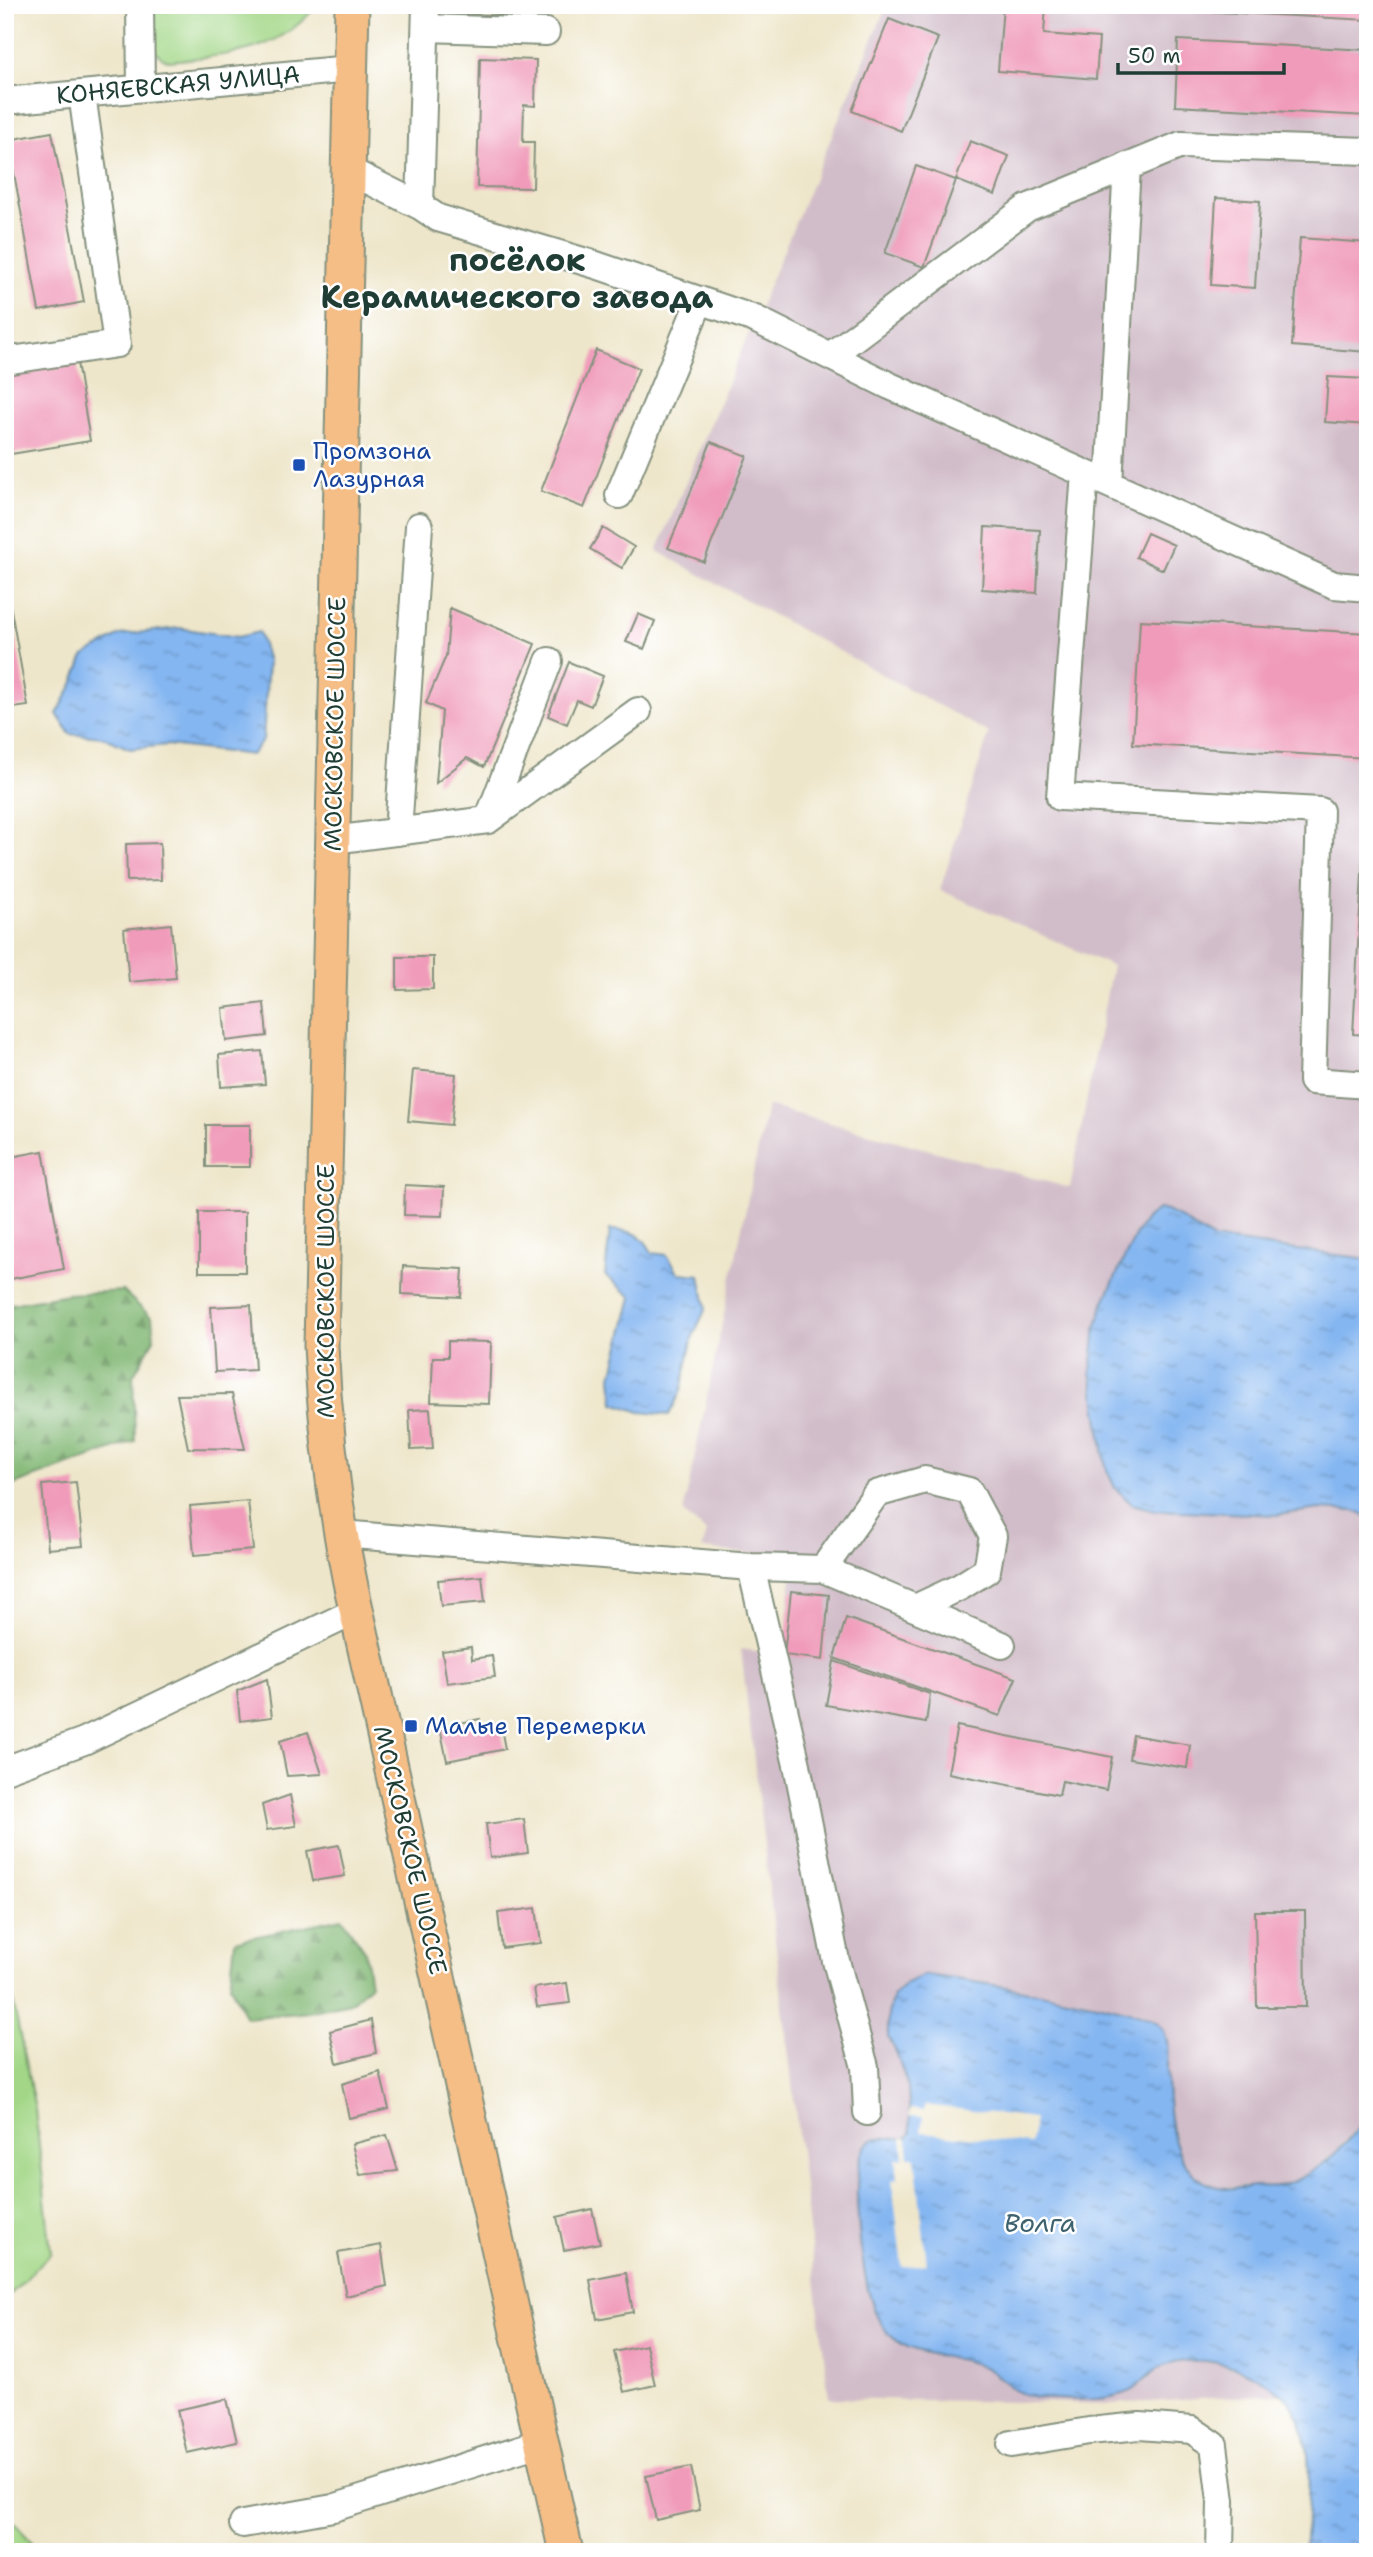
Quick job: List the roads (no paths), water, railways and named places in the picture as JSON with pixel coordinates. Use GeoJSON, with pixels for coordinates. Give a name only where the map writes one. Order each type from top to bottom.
{"type":"FeatureCollection","features":[{"type":"Feature","properties":{"kind":"main road","name":"МОСКОВСКОЕ ШОССЕ"},"geometry":{"type":"LineString","coordinates":[[352,5],[321,1346],[328,1445],[356,1611],[566,2552]]}},
{"type":"Feature","properties":{"kind":"street"},"geometry":{"type":"LineString","coordinates":[[140,5],[141,88]]}},
{"type":"Feature","properties":{"kind":"street"},"geometry":{"type":"LineString","coordinates":[[420,206],[426,16],[546,32]]}},
{"type":"Feature","properties":{"kind":"street","name":"КОНЯЕВСКАЯ УЛИЦА"},"geometry":{"type":"LineString","coordinates":[[5,101],[351,69]]}},
{"type":"Feature","properties":{"kind":"street"},"geometry":{"type":"LineString","coordinates":[[5,361],[117,344],[82,94]]}},
{"type":"Feature","properties":{"kind":"street"},"geometry":{"type":"LineString","coordinates":[[830,356],[1027,208],[1181,145],[1368,151]]}},
{"type":"Feature","properties":{"kind":"street"},"geometry":{"type":"LineString","coordinates":[[1127,166],[1097,479],[1060,797],[1320,811],[1312,1082],[1368,1085]]}},
{"type":"Feature","properties":{"kind":"street"},"geometry":{"type":"LineString","coordinates":[[348,170],[420,206],[438,218],[596,265],[755,319],[890,386],[1334,585],[1368,587]]}},
{"type":"Feature","properties":{"kind":"street"},"geometry":{"type":"LineString","coordinates":[[619,495],[700,300]]}},
{"type":"Feature","properties":{"kind":"street"},"geometry":{"type":"LineString","coordinates":[[398,832],[419,526]]}},
{"type":"Feature","properties":{"kind":"street"},"geometry":{"type":"LineString","coordinates":[[488,820],[550,662]]}},
{"type":"Feature","properties":{"kind":"street"},"geometry":{"type":"LineString","coordinates":[[333,840],[488,820],[639,711]]}},
{"type":"Feature","properties":{"kind":"street"},"geometry":{"type":"LineString","coordinates":[[823,1569],[876,1494],[925,1480],[969,1491],[993,1536],[987,1570],[960,1587],[915,1608]]}},
{"type":"Feature","properties":{"kind":"street"},"geometry":{"type":"LineString","coordinates":[[341,1534],[751,1567],[823,1569],[1002,1645]]}},
{"type":"Feature","properties":{"kind":"street"},"geometry":{"type":"LineString","coordinates":[[751,1567],[797,1765],[836,1961],[865,2067],[867,2112]]}},
{"type":"Feature","properties":{"kind":"street"},"geometry":{"type":"LineString","coordinates":[[5,1770],[84,1741],[356,1611]]}},
{"type":"Feature","properties":{"kind":"street"},"geometry":{"type":"LineString","coordinates":[[1011,2445],[1090,2431],[1140,2426],[1192,2430],[1214,2445],[1221,2501],[1220,2552]]}},
{"type":"Feature","properties":{"kind":"street"},"geometry":{"type":"LineString","coordinates":[[243,2524],[333,2508],[542,2442]]}},
{"type":"Feature","properties":{"kind":"water"},"geometry":{"type":"Polygon","coordinates":[[[179,628],[238,637],[259,632],[268,661],[263,740],[251,755],[167,745],[130,749],[103,737],[70,734],[57,714],[84,656],[120,635],[179,628]]]}},
{"type":"Feature","properties":{"kind":"water"},"geometry":{"type":"Polygon","coordinates":[[[1159,1209],[1173,1214],[1213,1239],[1368,1259],[1368,1517],[1355,1511],[1319,1509],[1277,1515],[1155,1510],[1132,1504],[1115,1488],[1106,1468],[1091,1372],[1096,1328],[1105,1299],[1136,1234],[1147,1218],[1159,1209]]]}},
{"type":"Feature","properties":{"kind":"water"},"geometry":{"type":"Polygon","coordinates":[[[610,1230],[636,1234],[652,1253],[667,1255],[679,1273],[700,1275],[706,1308],[693,1336],[681,1391],[669,1415],[640,1412],[614,1403],[612,1376],[632,1297],[605,1275],[610,1230]]]}},
{"type":"Feature","properties":{"kind":"water","name":"Волга"},"geometry":{"type":"Polygon","coordinates":[[[925,1975],[1087,2002],[1146,2017],[1159,2024],[1167,2040],[1168,2103],[1174,2139],[1190,2170],[1202,2181],[1218,2187],[1276,2186],[1295,2181],[1330,2158],[1368,2116],[1368,2552],[1304,2552],[1309,2468],[1302,2427],[1294,2409],[1282,2394],[1240,2369],[1207,2361],[1174,2363],[1159,2368],[1134,2388],[1113,2397],[1085,2400],[1046,2398],[1016,2391],[990,2370],[974,2363],[909,2348],[888,2333],[880,2322],[867,2286],[858,2220],[858,2173],[861,2156],[867,2144],[881,2138],[907,2138],[911,2133],[908,2087],[888,2037],[888,2015],[893,1996],[906,1983],[925,1975]]]}},
{"type":"Feature","properties":{"kind":"place","name":"Промзона Лазурная"},"geometry":{"type":"Point","coordinates":[299,465]}},
{"type":"Feature","properties":{"kind":"place","name":"Малые Перемерки"},"geometry":{"type":"Point","coordinates":[411,1726]}},
{"type":"Feature","properties":{"kind":"district","name":"посёлок Керамического завода"},"geometry":{"type":"Point","coordinates":[517,278]}}]}
